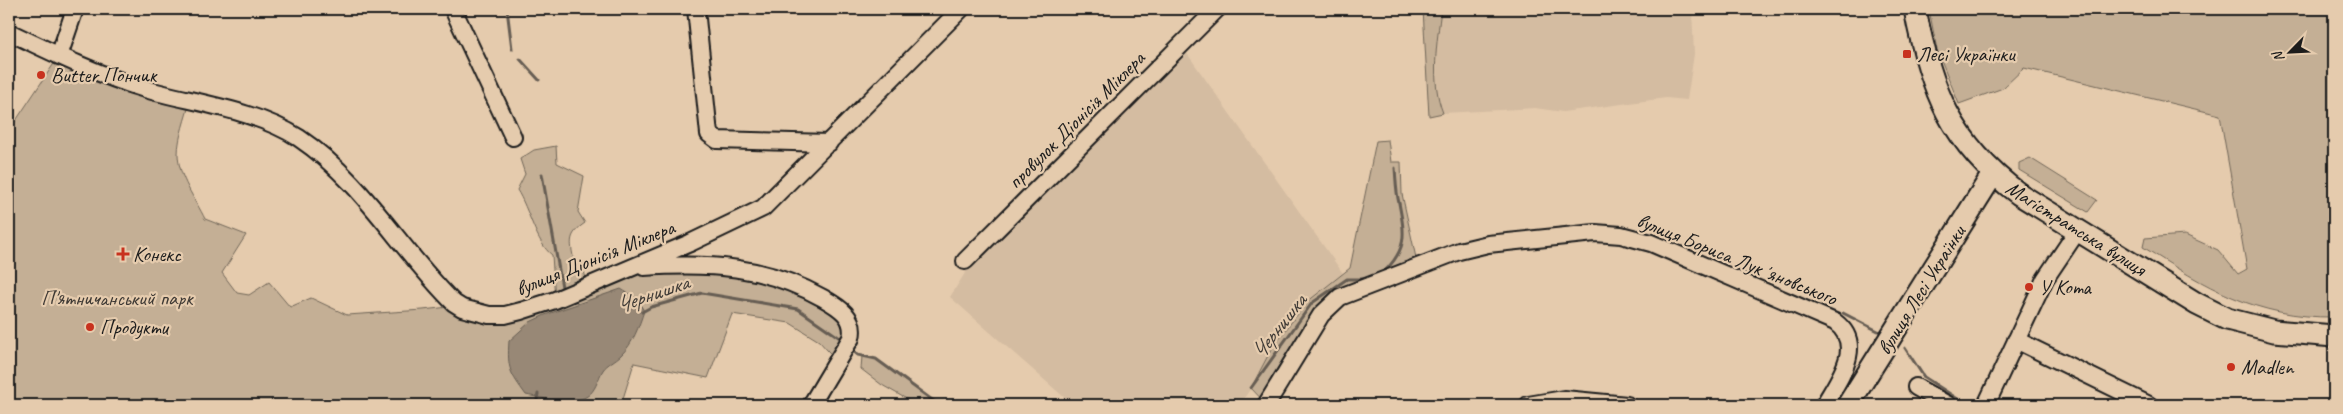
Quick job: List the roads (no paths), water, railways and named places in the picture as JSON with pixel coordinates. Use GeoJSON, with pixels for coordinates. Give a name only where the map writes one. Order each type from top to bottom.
{"type":"FeatureCollection","features":[{"type":"Feature","properties":{"kind":"main road","name":"Магістратська вулиця"},"geometry":{"type":"LineString","coordinates":[[1915,9],[1923,52],[1938,94],[1955,128],[1974,154],[1993,174],[2018,194],[2197,304],[2227,318],[2274,332],[2334,336]]}},
{"type":"Feature","properties":{"kind":"main road","name":"вулиця Лесі Українки"},"geometry":{"type":"LineString","coordinates":[[1848,405],[1993,174]]}},
{"type":"Feature","properties":{"kind":"street"},"geometry":{"type":"LineString","coordinates":[[59,56],[75,9]]}},
{"type":"Feature","properties":{"kind":"street"},"geometry":{"type":"LineString","coordinates":[[452,9],[513,138]]}},
{"type":"Feature","properties":{"kind":"street"},"geometry":{"type":"LineString","coordinates":[[696,9],[709,134],[717,140],[829,143]]}},
{"type":"Feature","properties":{"kind":"street","name":"вулиця Діонісія Міклера"},"geometry":{"type":"LineString","coordinates":[[9,32],[59,56],[144,88],[261,120],[297,138],[318,152],[347,178],[450,299],[462,308],[495,315],[521,311],[555,300],[690,243],[763,208],[960,9]]}},
{"type":"Feature","properties":{"kind":"street","name":"провулок Діонісія Міклера"},"geometry":{"type":"LineString","coordinates":[[965,261],[1217,9]]}},
{"type":"Feature","properties":{"kind":"street"},"geometry":{"type":"LineString","coordinates":[[1986,405],[2045,279],[2078,230]]}},
{"type":"Feature","properties":{"kind":"street","name":"вулиця Бориса Лукʼяновського"},"geometry":{"type":"LineString","coordinates":[[1266,405],[1321,315],[1340,297],[1459,251],[1502,242],[1595,233],[1621,234],[1651,243],[1817,313],[1838,324],[1847,334],[1849,355],[1824,405]]}},
{"type":"Feature","properties":{"kind":"street"},"geometry":{"type":"LineString","coordinates":[[630,267],[695,264],[774,276],[798,284],[844,311],[852,325],[851,338],[811,405]]}},
{"type":"Feature","properties":{"kind":"street"},"geometry":{"type":"LineString","coordinates":[[2016,340],[2149,405]]}},
{"type":"Feature","properties":{"kind":"street"},"geometry":{"type":"LineString","coordinates":[[1916,387],[1948,405]]}},
{"type":"Feature","properties":{"kind":"street"},"geometry":{"type":"LineString","coordinates":[[1528,405],[1564,400],[1627,405]]}},
{"type":"Feature","properties":{"kind":"waterway","name":"Чернишка"},"geometry":{"type":"LineString","coordinates":[[507,9],[512,49]]}},
{"type":"Feature","properties":{"kind":"waterway"},"geometry":{"type":"LineString","coordinates":[[520,59],[539,80]]}},
{"type":"Feature","properties":{"kind":"waterway"},"geometry":{"type":"LineString","coordinates":[[1382,274],[1396,257],[1400,249],[1403,233],[1395,168]]}},
{"type":"Feature","properties":{"kind":"waterway","name":"Чернишка"},"geometry":{"type":"LineString","coordinates":[[542,174],[562,287]]}},
{"type":"Feature","properties":{"kind":"waterway","name":"Чернишка"},"geometry":{"type":"LineString","coordinates":[[1251,388],[1312,303],[1347,279],[1367,279]]}},
{"type":"Feature","properties":{"kind":"waterway","name":"Чернишка"},"geometry":{"type":"LineString","coordinates":[[642,312],[651,307],[702,293],[798,309],[840,338]]}},
{"type":"Feature","properties":{"kind":"waterway","name":"Чернишка"},"geometry":{"type":"LineString","coordinates":[[1843,313],[1880,332]]}},
{"type":"Feature","properties":{"kind":"waterway","name":"Чернишка"},"geometry":{"type":"LineString","coordinates":[[1905,348],[1924,377],[1967,405]]}},
{"type":"Feature","properties":{"kind":"waterway","name":"Чернишка"},"geometry":{"type":"LineString","coordinates":[[852,350],[858,355],[876,359],[939,405]]}},
{"type":"Feature","properties":{"kind":"waterway"},"geometry":{"type":"LineString","coordinates":[[536,405],[538,394]]}},
{"type":"Feature","properties":{"kind":"place","name":"Лесі Українки"},"geometry":{"type":"Point","coordinates":[1907,54]}},
{"type":"Feature","properties":{"kind":"place","name":"Butter Пончик"},"geometry":{"type":"Point","coordinates":[41,75]}},
{"type":"Feature","properties":{"kind":"place","name":"Конекс"},"geometry":{"type":"Point","coordinates":[123,254]}},
{"type":"Feature","properties":{"kind":"place","name":"У Кота"},"geometry":{"type":"Point","coordinates":[2029,287]}},
{"type":"Feature","properties":{"kind":"place","name":"Продукти"},"geometry":{"type":"Point","coordinates":[90,327]}},
{"type":"Feature","properties":{"kind":"place","name":"Madlen"},"geometry":{"type":"Point","coordinates":[2231,367]}},
{"type":"Feature","properties":{"kind":"park label","name":"П'ятничанський парк"},"geometry":{"type":"Point","coordinates":[117,298]}}]}
